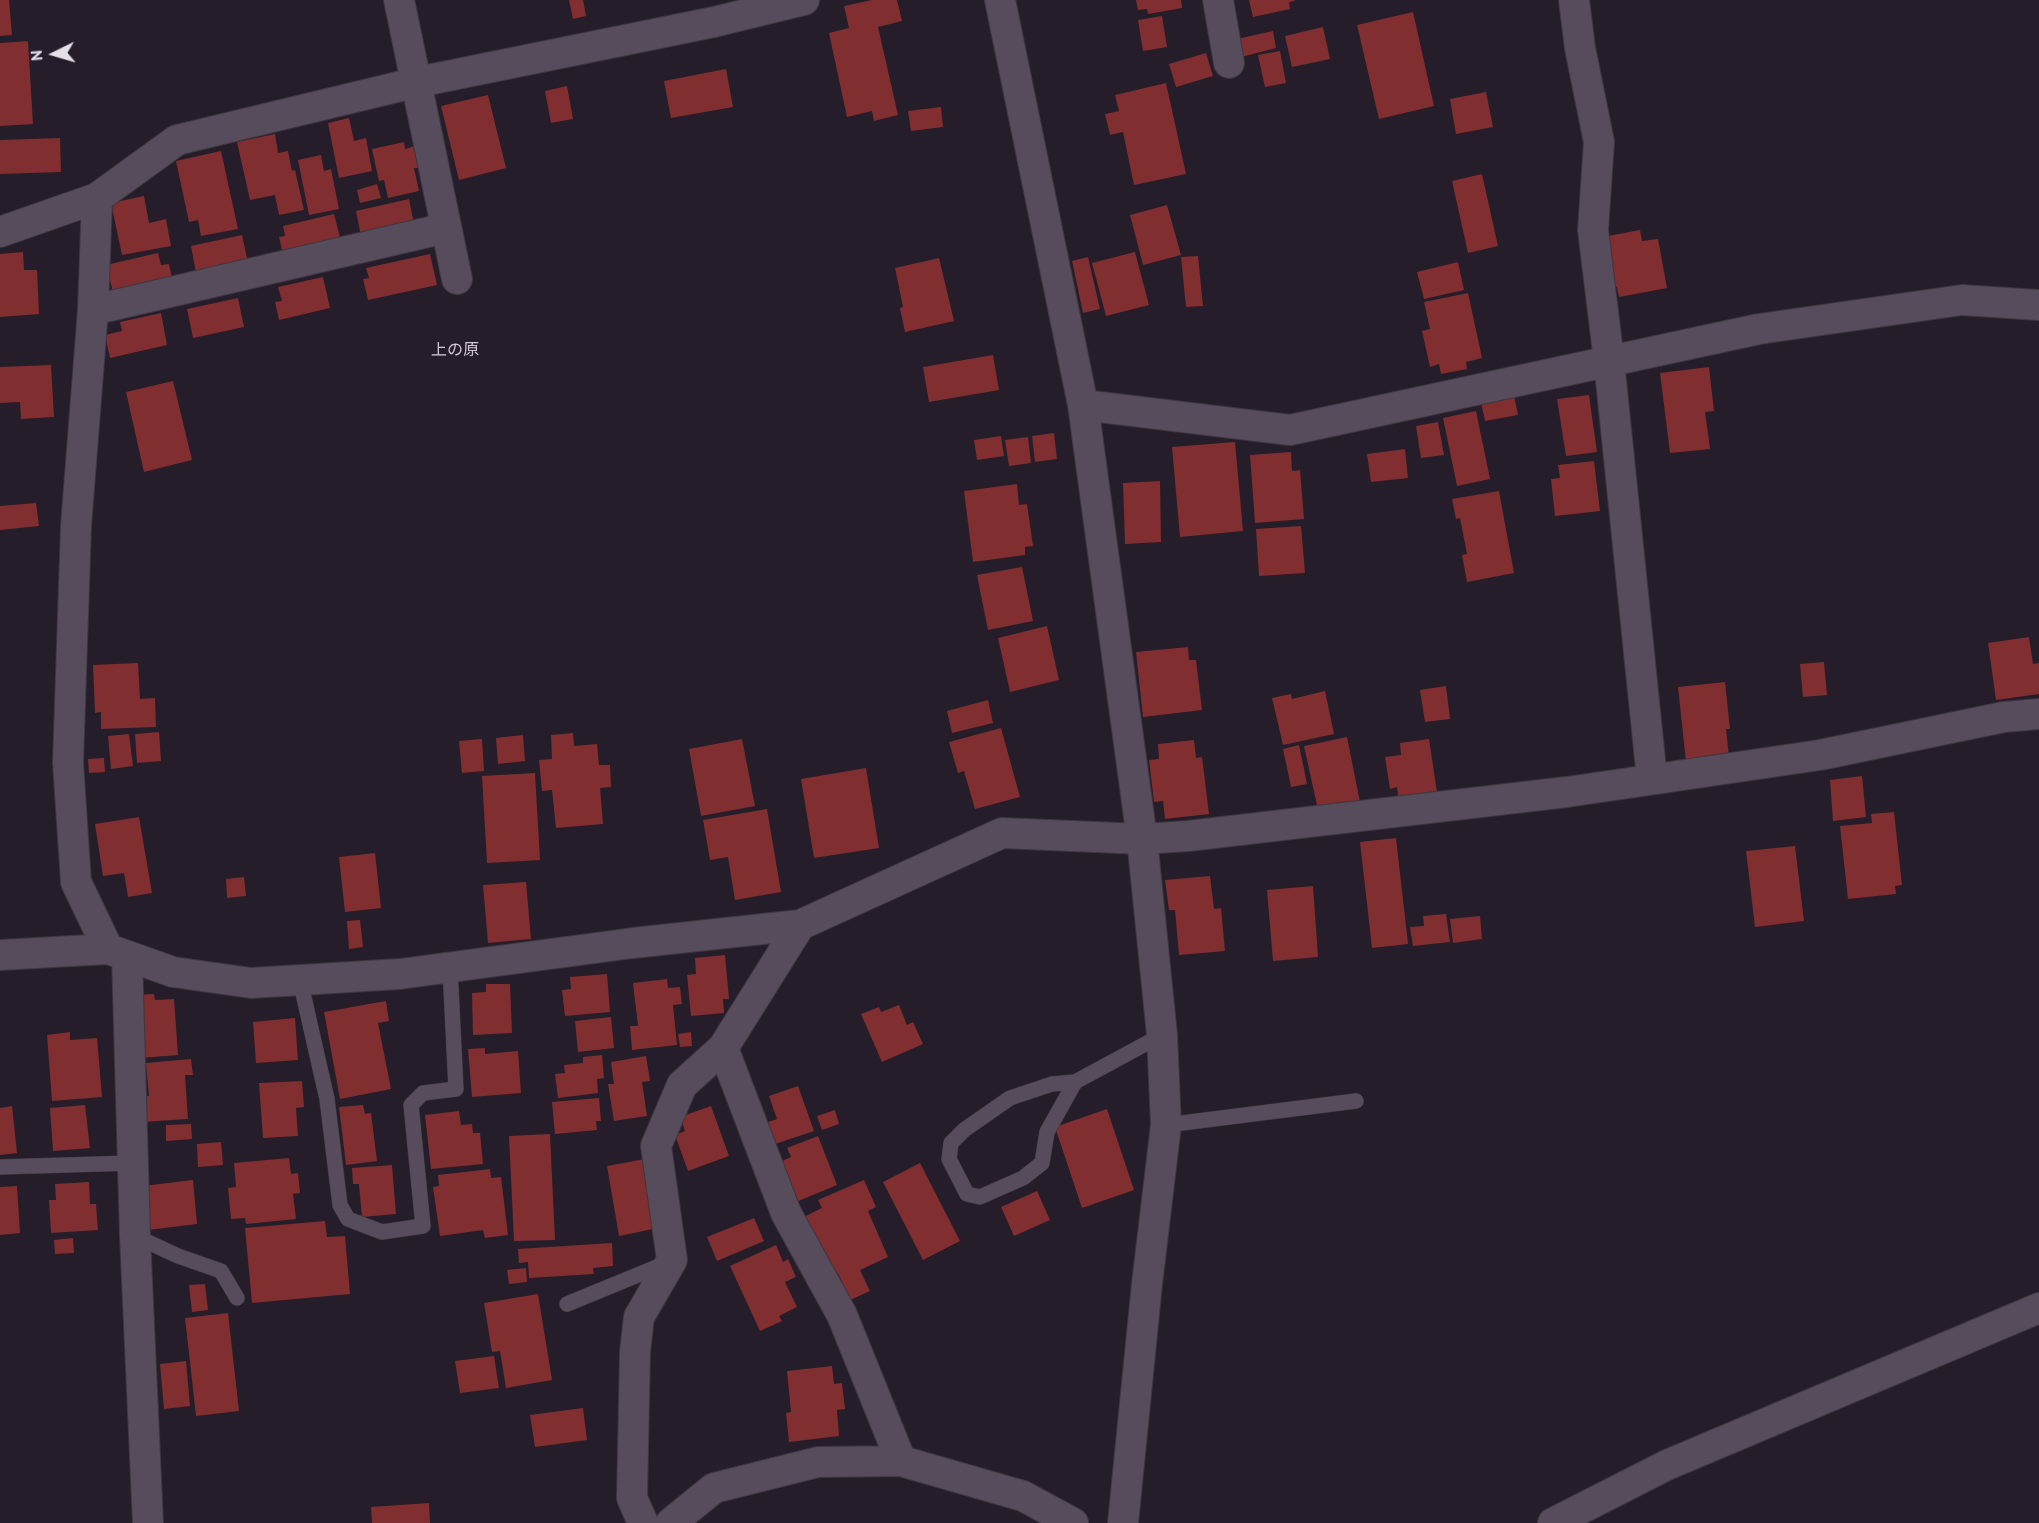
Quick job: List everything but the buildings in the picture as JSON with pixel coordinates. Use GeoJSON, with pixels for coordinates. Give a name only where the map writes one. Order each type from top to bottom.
{"type":"FeatureCollection","features":[{"type":"Feature","properties":{"kind":"street"},"geometry":{"type":"LineString","coordinates":[[399,0],[418,82],[457,279]]}},
{"type":"Feature","properties":{"kind":"street"},"geometry":{"type":"LineString","coordinates":[[0,232],[97,198],[177,140],[418,82],[714,22],[804,0]]}},
{"type":"Feature","properties":{"kind":"street"},"geometry":{"type":"LineString","coordinates":[[1000,0],[1083,405],[1142,840],[1162,1035],[1166,1125],[1147,1284],[1123,1523]]}},
{"type":"Feature","properties":{"kind":"street"},"geometry":{"type":"LineString","coordinates":[[1218,0],[1230,63]]}},
{"type":"Feature","properties":{"kind":"street"},"geometry":{"type":"LineString","coordinates":[[1574,0],[1580,48],[1599,142],[1593,230],[1609,360],[1652,779]]}},
{"type":"Feature","properties":{"kind":"street"},"geometry":{"type":"LineString","coordinates":[[97,198],[93,310],[76,526],[68,762],[76,882],[118,953],[133,1163],[148,1523]]}},
{"type":"Feature","properties":{"kind":"street"},"geometry":{"type":"LineString","coordinates":[[93,310],[446,228]]}},
{"type":"Feature","properties":{"kind":"street"},"geometry":{"type":"LineString","coordinates":[[1083,405],[1290,430],[1759,329],[1962,300],[2039,305]]}},
{"type":"Feature","properties":{"kind":"street"},"geometry":{"type":"LineString","coordinates":[[0,955],[118,953],[173,972],[251,983],[400,974],[633,943],[800,925],[1002,833],[1142,840],[1567,792],[1820,755],[2004,717],[2039,714]]}},
{"type":"Feature","properties":{"kind":"street"},"geometry":{"type":"LineString","coordinates":[[643,1523],[632,1498],[635,1352],[639,1317],[672,1260],[656,1146],[682,1085],[723,1048],[800,925]]}},
{"type":"Feature","properties":{"kind":"street"},"geometry":{"type":"LineString","coordinates":[[723,1048],[786,1214],[842,1315],[901,1461]]}},
{"type":"Feature","properties":{"kind":"street"},"geometry":{"type":"LineString","coordinates":[[1553,1523],[1667,1465],[2039,1308]]}},
{"type":"Feature","properties":{"kind":"street"},"geometry":{"type":"LineString","coordinates":[[671,1523],[714,1488],[818,1462],[901,1461],[1023,1496],[1073,1523]]}},
{"type":"Feature","properties":{"kind":"lane"},"geometry":{"type":"LineString","coordinates":[[300,980],[327,1099],[340,1205],[348,1219],[382,1232],[423,1226],[411,1105],[423,1093],[456,1089],[450,968]]}},
{"type":"Feature","properties":{"kind":"lane"},"geometry":{"type":"LineString","coordinates":[[1076,1082],[1047,1132],[1042,1163],[1023,1178],[980,1197],[967,1194],[950,1159],[951,1143],[964,1130],[1010,1098],[1052,1084],[1076,1082],[1162,1035]]}},
{"type":"Feature","properties":{"kind":"lane"},"geometry":{"type":"LineString","coordinates":[[1166,1125],[1356,1101]]}},
{"type":"Feature","properties":{"kind":"lane"},"geometry":{"type":"LineString","coordinates":[[0,1167],[133,1163]]}},
{"type":"Feature","properties":{"kind":"lane"},"geometry":{"type":"LineString","coordinates":[[135,1236],[178,1256],[221,1271],[237,1298]]}},
{"type":"Feature","properties":{"kind":"lane"},"geometry":{"type":"LineString","coordinates":[[567,1304],[672,1260]]}},
{"type":"Feature","properties":{"kind":"district","name":"上の原"},"geometry":{"type":"Point","coordinates":[455,350]}}]}
